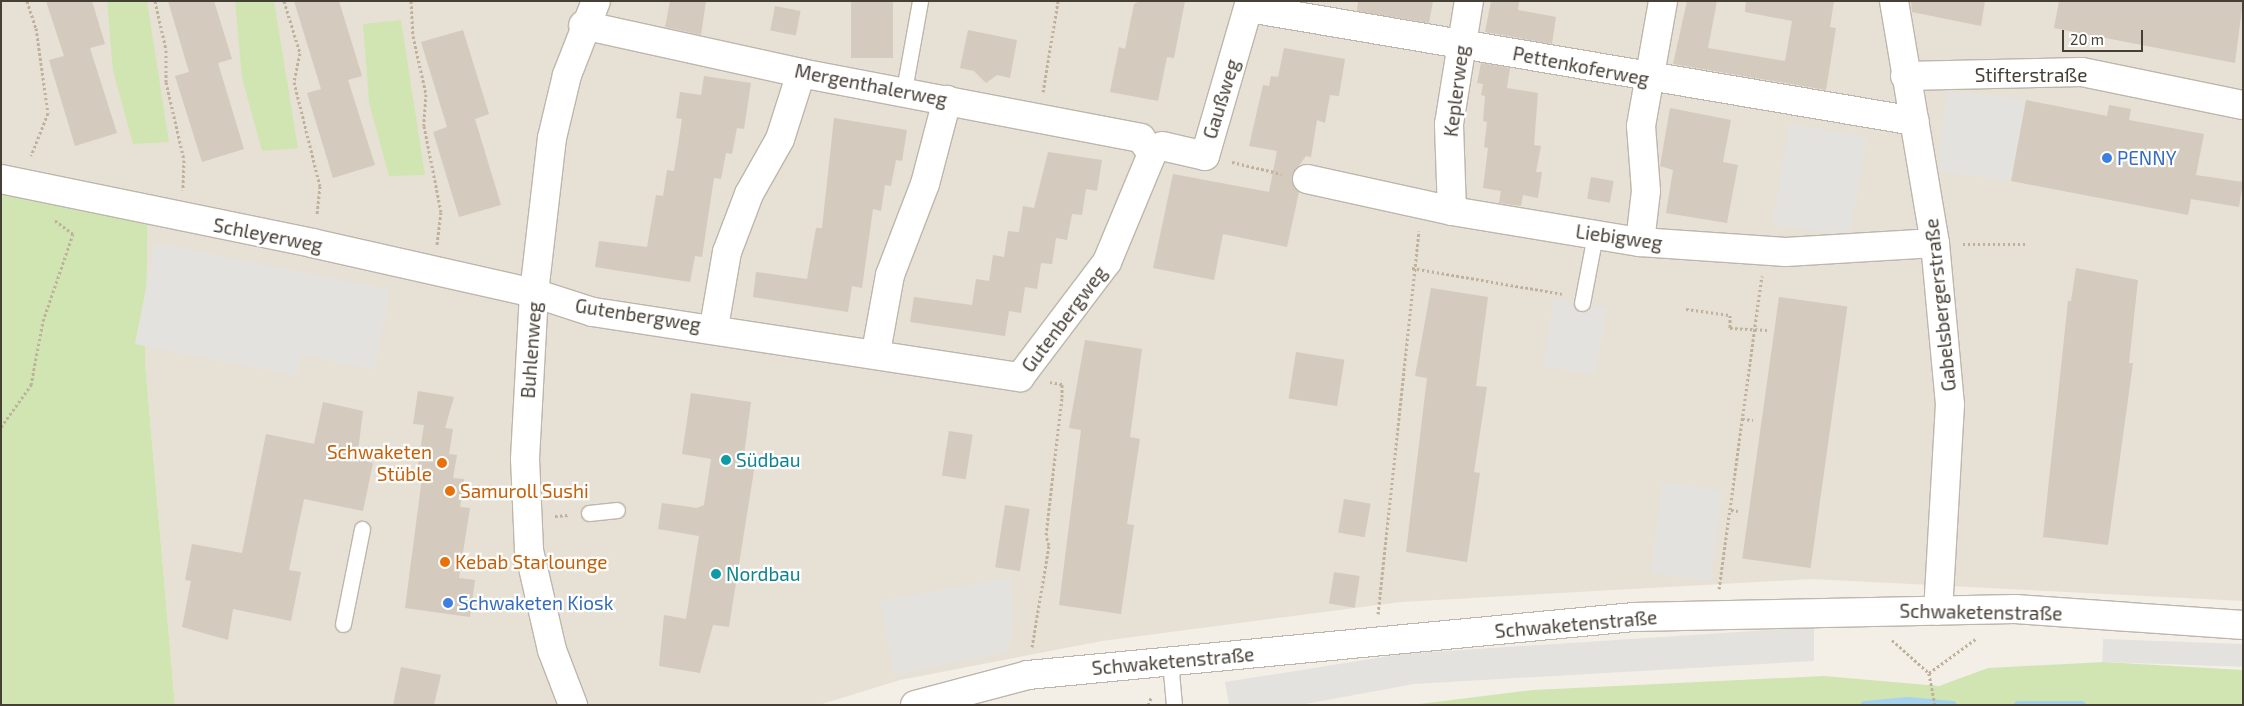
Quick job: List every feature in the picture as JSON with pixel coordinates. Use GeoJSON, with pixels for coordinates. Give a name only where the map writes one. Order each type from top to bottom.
{"type":"FeatureCollection","features":[{"type":"Feature","properties":{"kind":"street","name":"Buhlenweg"},"geometry":{"type":"LineString","coordinates":[[573,703],[542,606],[527,519],[524,459],[534,293],[554,126],[583,25],[596,1]]}},
{"type":"Feature","properties":{"kind":"street","name":"Keplerweg"},"geometry":{"type":"LineString","coordinates":[[1452,211],[1449,124],[1469,1]]}},
{"type":"Feature","properties":{"kind":"street"},"geometry":{"type":"LineString","coordinates":[[1640,242],[1646,191],[1641,126],[1663,1]]}},
{"type":"Feature","properties":{"kind":"street","name":"Gabelsbergerstraße"},"geometry":{"type":"LineString","coordinates":[[1894,1],[1905,76],[1935,243],[1950,404],[1938,611]]}},
{"type":"Feature","properties":{"kind":"street","name":"Pettenkoferweg"},"geometry":{"type":"LineString","coordinates":[[1250,5],[1650,79],[1914,121]]}},
{"type":"Feature","properties":{"kind":"street","name":"Gaußweg"},"geometry":{"type":"LineString","coordinates":[[1157,150],[1205,156],[1250,5]]}},
{"type":"Feature","properties":{"kind":"street","name":"Mergenthalerweg"},"geometry":{"type":"LineString","coordinates":[[583,25],[801,73],[904,90],[1141,138],[1157,150]]}},
{"type":"Feature","properties":{"kind":"street","name":"Stifterstraße"},"geometry":{"type":"LineString","coordinates":[[1905,76],[2082,72],[2243,105]]}},
{"type":"Feature","properties":{"kind":"street","name":"Gutenbergweg"},"geometry":{"type":"LineString","coordinates":[[714,328],[727,252],[748,194],[780,139],[801,73]]}},
{"type":"Feature","properties":{"kind":"street"},"geometry":{"type":"LineString","coordinates":[[876,352],[890,275],[925,184],[947,100]]}},
{"type":"Feature","properties":{"kind":"street","name":"Gutenbergweg"},"geometry":{"type":"LineString","coordinates":[[534,293],[593,312],[876,352],[1020,377],[1107,262],[1157,150]]}},
{"type":"Feature","properties":{"kind":"street","name":"Liebigweg"},"geometry":{"type":"LineString","coordinates":[[1307,180],[1452,211],[1640,242],[1766,250],[1935,243]]}},
{"type":"Feature","properties":{"kind":"street","name":"Schleyerweg"},"geometry":{"type":"LineString","coordinates":[[13,181],[534,293]]}},
{"type":"Feature","properties":{"kind":"street","name":"Schwaketenstraße"},"geometry":{"type":"LineString","coordinates":[[915,705],[1028,675],[1634,617],[2015,609],[2243,624]]}},
{"type":"Feature","properties":{"kind":"lane"},"geometry":{"type":"LineString","coordinates":[[904,90],[920,1]]}},
{"type":"Feature","properties":{"kind":"lane"},"geometry":{"type":"LineString","coordinates":[[1583,300],[1595,235]]}},
{"type":"Feature","properties":{"kind":"lane"},"geometry":{"type":"LineString","coordinates":[[589,513],[617,510]]}},
{"type":"Feature","properties":{"kind":"lane"},"geometry":{"type":"LineString","coordinates":[[343,624],[362,529]]}},
{"type":"Feature","properties":{"kind":"lane"},"geometry":{"type":"LineString","coordinates":[[1170,661],[1174,705]]}},
{"type":"Feature","properties":{"kind":"path"},"geometry":{"type":"LineString","coordinates":[[13,181],[48,113],[36,28],[27,1]]}},
{"type":"Feature","properties":{"kind":"path"},"geometry":{"type":"LineString","coordinates":[[155,1],[184,178]]}},
{"type":"Feature","properties":{"kind":"path"},"geometry":{"type":"LineString","coordinates":[[284,1],[300,53],[294,82],[320,186],[319,204]]}},
{"type":"Feature","properties":{"kind":"path"},"geometry":{"type":"LineString","coordinates":[[411,1],[440,231]]}},
{"type":"Feature","properties":{"kind":"path"},"geometry":{"type":"LineString","coordinates":[[1039,116],[1058,1]]}},
{"type":"Feature","properties":{"kind":"path"},"geometry":{"type":"LineString","coordinates":[[1205,156],[1307,180]]}},
{"type":"Feature","properties":{"kind":"path"},"geometry":{"type":"LineString","coordinates":[[1,427],[31,385],[43,321],[73,234],[53,219],[60,192]]}},
{"type":"Feature","properties":{"kind":"path"},"geometry":{"type":"LineString","coordinates":[[1375,641],[1393,495],[1389,483],[1412,268],[1423,205]]}},
{"type":"Feature","properties":{"kind":"path"},"geometry":{"type":"LineString","coordinates":[[1935,243],[2025,244]]}},
{"type":"Feature","properties":{"kind":"path"},"geometry":{"type":"LineString","coordinates":[[1715,615],[1766,250]]}},
{"type":"Feature","properties":{"kind":"path"},"geometry":{"type":"LineString","coordinates":[[1412,268],[1583,300]]}},
{"type":"Feature","properties":{"kind":"path"},"geometry":{"type":"LineString","coordinates":[[1686,309],[1730,315],[1730,328],[1767,330]]}},
{"type":"Feature","properties":{"kind":"path"},"geometry":{"type":"LineString","coordinates":[[1020,377],[1062,384],[1046,535],[1049,545],[1028,675]]}},
{"type":"Feature","properties":{"kind":"path"},"geometry":{"type":"LineString","coordinates":[[1742,419],[1753,420]]}},
{"type":"Feature","properties":{"kind":"path"},"geometry":{"type":"LineString","coordinates":[[1731,510],[1738,511]]}},
{"type":"Feature","properties":{"kind":"path"},"geometry":{"type":"LineString","coordinates":[[527,519],[589,513]]}},
{"type":"Feature","properties":{"kind":"path"},"geometry":{"type":"LineString","coordinates":[[1935,705],[1929,673],[1980,636]]}},
{"type":"Feature","properties":{"kind":"path"},"geometry":{"type":"LineString","coordinates":[[1148,705],[1150,700]]}},
{"type":"Feature","properties":{"kind":"shaded area"},"geometry":{"type":"Polygon","coordinates":[[[1,1],[2243,1],[2243,601],[1812,579],[1401,602],[1102,641],[900,680],[819,705],[175,705],[145,362],[148,212],[1,179],[1,1]]]}},
{"type":"Feature","properties":{"kind":"shaded area"},"geometry":{"type":"Polygon","coordinates":[[[1947,91],[2027,99],[2018,181],[1938,173],[1947,91]]]}},
{"type":"Feature","properties":{"kind":"shaded area"},"geometry":{"type":"Polygon","coordinates":[[[1790,124],[1867,138],[1849,237],[1772,223],[1790,124]]]}},
{"type":"Feature","properties":{"kind":"shaded area"},"geometry":{"type":"Polygon","coordinates":[[[155,243],[390,290],[374,370],[302,355],[297,376],[135,344],[155,243]]]}},
{"type":"Feature","properties":{"kind":"shaded area"},"geometry":{"type":"Polygon","coordinates":[[[1554,299],[1606,307],[1596,374],[1543,366],[1554,299]]]}},
{"type":"Feature","properties":{"kind":"shaded area"},"geometry":{"type":"Polygon","coordinates":[[[1663,483],[1722,491],[1710,581],[1650,573],[1663,483]]]}},
{"type":"Feature","properties":{"kind":"shaded area"},"geometry":{"type":"Polygon","coordinates":[[[1010,578],[1013,622],[1008,652],[895,675],[880,601],[1010,578]]]}},
{"type":"Feature","properties":{"kind":"shaded area"},"geometry":{"type":"Polygon","coordinates":[[[1814,627],[1814,661],[1414,684],[1300,705],[1229,705],[1225,682],[1402,654],[1814,627]]]}},
{"type":"Feature","properties":{"kind":"shaded area"},"geometry":{"type":"Polygon","coordinates":[[[2103,639],[2243,644],[2242,667],[2102,662],[2103,639]]]}},
{"type":"Feature","properties":{"kind":"green space"},"geometry":{"type":"Polygon","coordinates":[[[107,1],[147,1],[169,142],[133,144],[113,71],[107,1]]]}},
{"type":"Feature","properties":{"kind":"green space"},"geometry":{"type":"Polygon","coordinates":[[[235,1],[274,1],[298,148],[262,151],[242,78],[235,1]]]}},
{"type":"Feature","properties":{"kind":"green space"},"geometry":{"type":"Polygon","coordinates":[[[401,20],[425,175],[389,176],[369,103],[363,24],[401,20]]]}},
{"type":"Feature","properties":{"kind":"green space"},"geometry":{"type":"Polygon","coordinates":[[[1,179],[148,212],[145,362],[175,705],[1,705],[1,179]]]}},
{"type":"Feature","properties":{"kind":"green space"},"geometry":{"type":"Polygon","coordinates":[[[2104,662],[2243,670],[2243,705],[1411,705],[1533,690],[1824,676],[1939,686],[1988,668],[2104,662]]]}},
{"type":"Feature","properties":{"kind":"building"},"geometry":{"type":"Polygon","coordinates":[[[46,1],[92,1],[105,44],[90,48],[117,133],[75,146],[49,60],[64,56],[46,1]]]}},
{"type":"Feature","properties":{"kind":"building"},"geometry":{"type":"Polygon","coordinates":[[[168,1],[214,1],[232,59],[218,63],[244,149],[202,162],[175,76],[189,72],[168,1]]]}},
{"type":"Feature","properties":{"kind":"building"},"geometry":{"type":"Polygon","coordinates":[[[294,1],[339,1],[362,76],[348,80],[375,165],[333,178],[307,93],[321,89],[294,1]]]}},
{"type":"Feature","properties":{"kind":"building"},"geometry":{"type":"Polygon","coordinates":[[[670,1],[706,1],[701,35],[665,27],[670,1]]]}},
{"type":"Feature","properties":{"kind":"building"},"geometry":{"type":"Polygon","coordinates":[[[851,1],[893,1],[893,58],[851,58],[851,1]]]}},
{"type":"Feature","properties":{"kind":"building"},"geometry":{"type":"Polygon","coordinates":[[[1140,1],[1185,1],[1174,58],[1167,57],[1158,101],[1110,92],[1119,47],[1125,49],[1134,4],[1140,1]]]}},
{"type":"Feature","properties":{"kind":"building"},"geometry":{"type":"Polygon","coordinates":[[[1358,1],[1433,1],[1429,23],[1357,11],[1358,1]]]}},
{"type":"Feature","properties":{"kind":"building"},"geometry":{"type":"Polygon","coordinates":[[[1491,1],[1519,1],[1518,10],[1556,17],[1552,44],[1485,32],[1491,1]]]}},
{"type":"Feature","properties":{"kind":"building"},"geometry":{"type":"Polygon","coordinates":[[[1687,1],[1717,1],[1708,48],[1785,61],[1792,21],[1745,12],[1746,1],[1834,1],[1830,27],[1836,28],[1826,90],[1673,64],[1687,1]]]}},
{"type":"Feature","properties":{"kind":"building"},"geometry":{"type":"Polygon","coordinates":[[[1911,1],[1985,1],[1981,26],[1912,12],[1911,1]]]}},
{"type":"Feature","properties":{"kind":"building"},"geometry":{"type":"Polygon","coordinates":[[[2059,1],[2243,1],[2235,63],[2054,28],[2059,1]]]}},
{"type":"Feature","properties":{"kind":"building"},"geometry":{"type":"Polygon","coordinates":[[[775,6],[801,11],[796,36],[770,31],[775,6]]]}},
{"type":"Feature","properties":{"kind":"building"},"geometry":{"type":"Polygon","coordinates":[[[463,30],[489,114],[475,119],[501,205],[459,217],[433,132],[447,127],[421,42],[463,30]]]}},
{"type":"Feature","properties":{"kind":"building"},"geometry":{"type":"Polygon","coordinates":[[[968,30],[1017,40],[1010,78],[997,75],[986,83],[974,71],[960,68],[968,30]]]}},
{"type":"Feature","properties":{"kind":"building"},"geometry":{"type":"Polygon","coordinates":[[[1284,48],[1345,59],[1339,96],[1330,95],[1325,123],[1317,120],[1311,157],[1306,156],[1292,175],[1299,192],[1287,247],[1223,234],[1214,280],[1153,268],[1173,174],[1269,192],[1277,151],[1249,146],[1263,85],[1269,86],[1271,76],[1278,77],[1284,48]]]}},
{"type":"Feature","properties":{"kind":"building"},"geometry":{"type":"Polygon","coordinates":[[[1481,63],[1510,68],[1507,88],[1538,93],[1534,145],[1541,146],[1536,172],[1542,172],[1538,198],[1523,195],[1521,206],[1499,203],[1501,191],[1483,188],[1488,148],[1484,147],[1487,122],[1483,121],[1485,96],[1481,95],[1483,84],[1477,83],[1481,63]]]}},
{"type":"Feature","properties":{"kind":"building"},"geometry":{"type":"Polygon","coordinates":[[[704,76],[751,83],[744,129],[737,128],[732,154],[726,153],[721,179],[714,178],[702,257],[695,256],[690,282],[595,267],[599,241],[647,247],[656,195],[663,196],[667,170],[674,171],[682,119],[676,118],[680,92],[701,95],[704,76]]]}},
{"type":"Feature","properties":{"kind":"building","name":"PENNY"},"geometry":{"type":"Polygon","coordinates":[[[2026,100],[2107,116],[2109,105],[2131,109],[2129,120],[2204,134],[2196,175],[2243,182],[2239,207],[2191,199],[2188,215],[2011,181],[2026,100]]]}},
{"type":"Feature","properties":{"kind":"building"},"geometry":{"type":"Polygon","coordinates":[[[1670,108],[1731,120],[1723,162],[1738,165],[1727,223],[1666,213],[1673,170],[1660,166],[1670,108]]]}},
{"type":"Feature","properties":{"kind":"building"},"geometry":{"type":"Polygon","coordinates":[[[834,118],[907,130],[902,161],[896,160],[891,186],[885,185],[881,211],[873,209],[862,288],[852,286],[848,312],[753,297],[756,272],[807,279],[816,228],[822,228],[834,118]]]}},
{"type":"Feature","properties":{"kind":"building"},"geometry":{"type":"Polygon","coordinates":[[[1048,152],[1102,160],[1097,191],[1086,189],[1082,215],[1072,214],[1067,240],[1056,238],[1052,264],[1041,263],[1037,289],[1025,287],[1021,313],[1009,311],[1005,336],[910,322],[914,297],[972,305],[976,279],[989,281],[993,255],[1004,257],[1008,231],[1019,232],[1023,206],[1034,208],[1048,152]]]}},
{"type":"Feature","properties":{"kind":"building"},"geometry":{"type":"Polygon","coordinates":[[[1591,177],[1614,181],[1610,203],[1587,199],[1591,177]]]}},
{"type":"Feature","properties":{"kind":"building"},"geometry":{"type":"Polygon","coordinates":[[[2076,268],[2138,280],[2129,363],[2133,363],[2108,545],[2043,537],[2068,301],[2071,301],[2076,268]]]}},
{"type":"Feature","properties":{"kind":"building"},"geometry":{"type":"Polygon","coordinates":[[[1431,288],[1488,297],[1476,386],[1487,387],[1474,472],[1480,473],[1467,562],[1406,552],[1427,378],[1415,376],[1431,288]]]}},
{"type":"Feature","properties":{"kind":"building"},"geometry":{"type":"Polygon","coordinates":[[[1779,297],[1847,307],[1811,568],[1742,558],[1779,297]]]}},
{"type":"Feature","properties":{"kind":"building"},"geometry":{"type":"Polygon","coordinates":[[[1085,340],[1142,349],[1130,437],[1140,439],[1127,524],[1134,525],[1121,614],[1059,605],[1081,430],[1069,428],[1085,340]]]}},
{"type":"Feature","properties":{"kind":"building"},"geometry":{"type":"Polygon","coordinates":[[[1296,352],[1344,360],[1337,406],[1289,398],[1296,352]]]}},
{"type":"Feature","properties":{"kind":"building"},"geometry":{"type":"Polygon","coordinates":[[[418,391],[454,397],[445,428],[453,429],[449,454],[457,455],[453,478],[464,479],[460,507],[470,508],[459,578],[475,580],[470,617],[405,608],[422,478],[416,477],[424,425],[413,424],[418,391]]]}},
{"type":"Feature","properties":{"kind":"building"},"geometry":{"type":"Polygon","coordinates":[[[691,393],[751,402],[743,463],[755,464],[729,627],[713,625],[700,673],[659,666],[664,615],[686,619],[699,536],[658,529],[662,503],[697,508],[704,505],[711,459],[682,454],[691,393]]]}},
{"type":"Feature","properties":{"kind":"building"},"geometry":{"type":"Polygon","coordinates":[[[323,402],[363,411],[357,459],[373,463],[363,511],[304,499],[289,570],[301,572],[291,621],[233,609],[228,640],[182,627],[191,581],[185,580],[192,544],[242,553],[266,434],[314,444],[323,402]]]}},
{"type":"Feature","properties":{"kind":"building"},"geometry":{"type":"Polygon","coordinates":[[[949,431],[973,435],[966,479],[942,475],[949,431]]]}},
{"type":"Feature","properties":{"kind":"building"},"geometry":{"type":"Polygon","coordinates":[[[1344,499],[1371,504],[1365,537],[1338,532],[1344,499]]]}},
{"type":"Feature","properties":{"kind":"building"},"geometry":{"type":"Polygon","coordinates":[[[1005,505],[1030,509],[1020,571],[995,567],[1005,505]]]}},
{"type":"Feature","properties":{"kind":"building"},"geometry":{"type":"Polygon","coordinates":[[[1334,572],[1360,576],[1355,608],[1329,604],[1334,572]]]}},
{"type":"Feature","properties":{"kind":"building"},"geometry":{"type":"Polygon","coordinates":[[[401,667],[441,675],[434,705],[393,705],[401,667]]]}},
{"type":"Feature","properties":{"kind":"waterway"},"geometry":{"type":"LineString","coordinates":[[1864,705],[1907,701],[1952,705]]}},
{"type":"Feature","properties":{"kind":"waterway"},"geometry":{"type":"LineString","coordinates":[[2018,705],[2081,705]]}},
{"type":"Feature","properties":{"kind":"place","name":"PENNY"},"geometry":{"type":"Point","coordinates":[2107,158]}},
{"type":"Feature","properties":{"kind":"place","name":"Südbau"},"geometry":{"type":"Point","coordinates":[726,460]}},
{"type":"Feature","properties":{"kind":"place","name":"Schwaketen Stüble"},"geometry":{"type":"Point","coordinates":[442,463]}},
{"type":"Feature","properties":{"kind":"place","name":"Samuroll Sushi"},"geometry":{"type":"Point","coordinates":[450,491]}},
{"type":"Feature","properties":{"kind":"place","name":"Kebab Starlounge"},"geometry":{"type":"Point","coordinates":[445,562]}},
{"type":"Feature","properties":{"kind":"place","name":"Nordbau"},"geometry":{"type":"Point","coordinates":[716,574]}},
{"type":"Feature","properties":{"kind":"place","name":"Schwaketen Kiosk"},"geometry":{"type":"Point","coordinates":[448,603]}}]}
